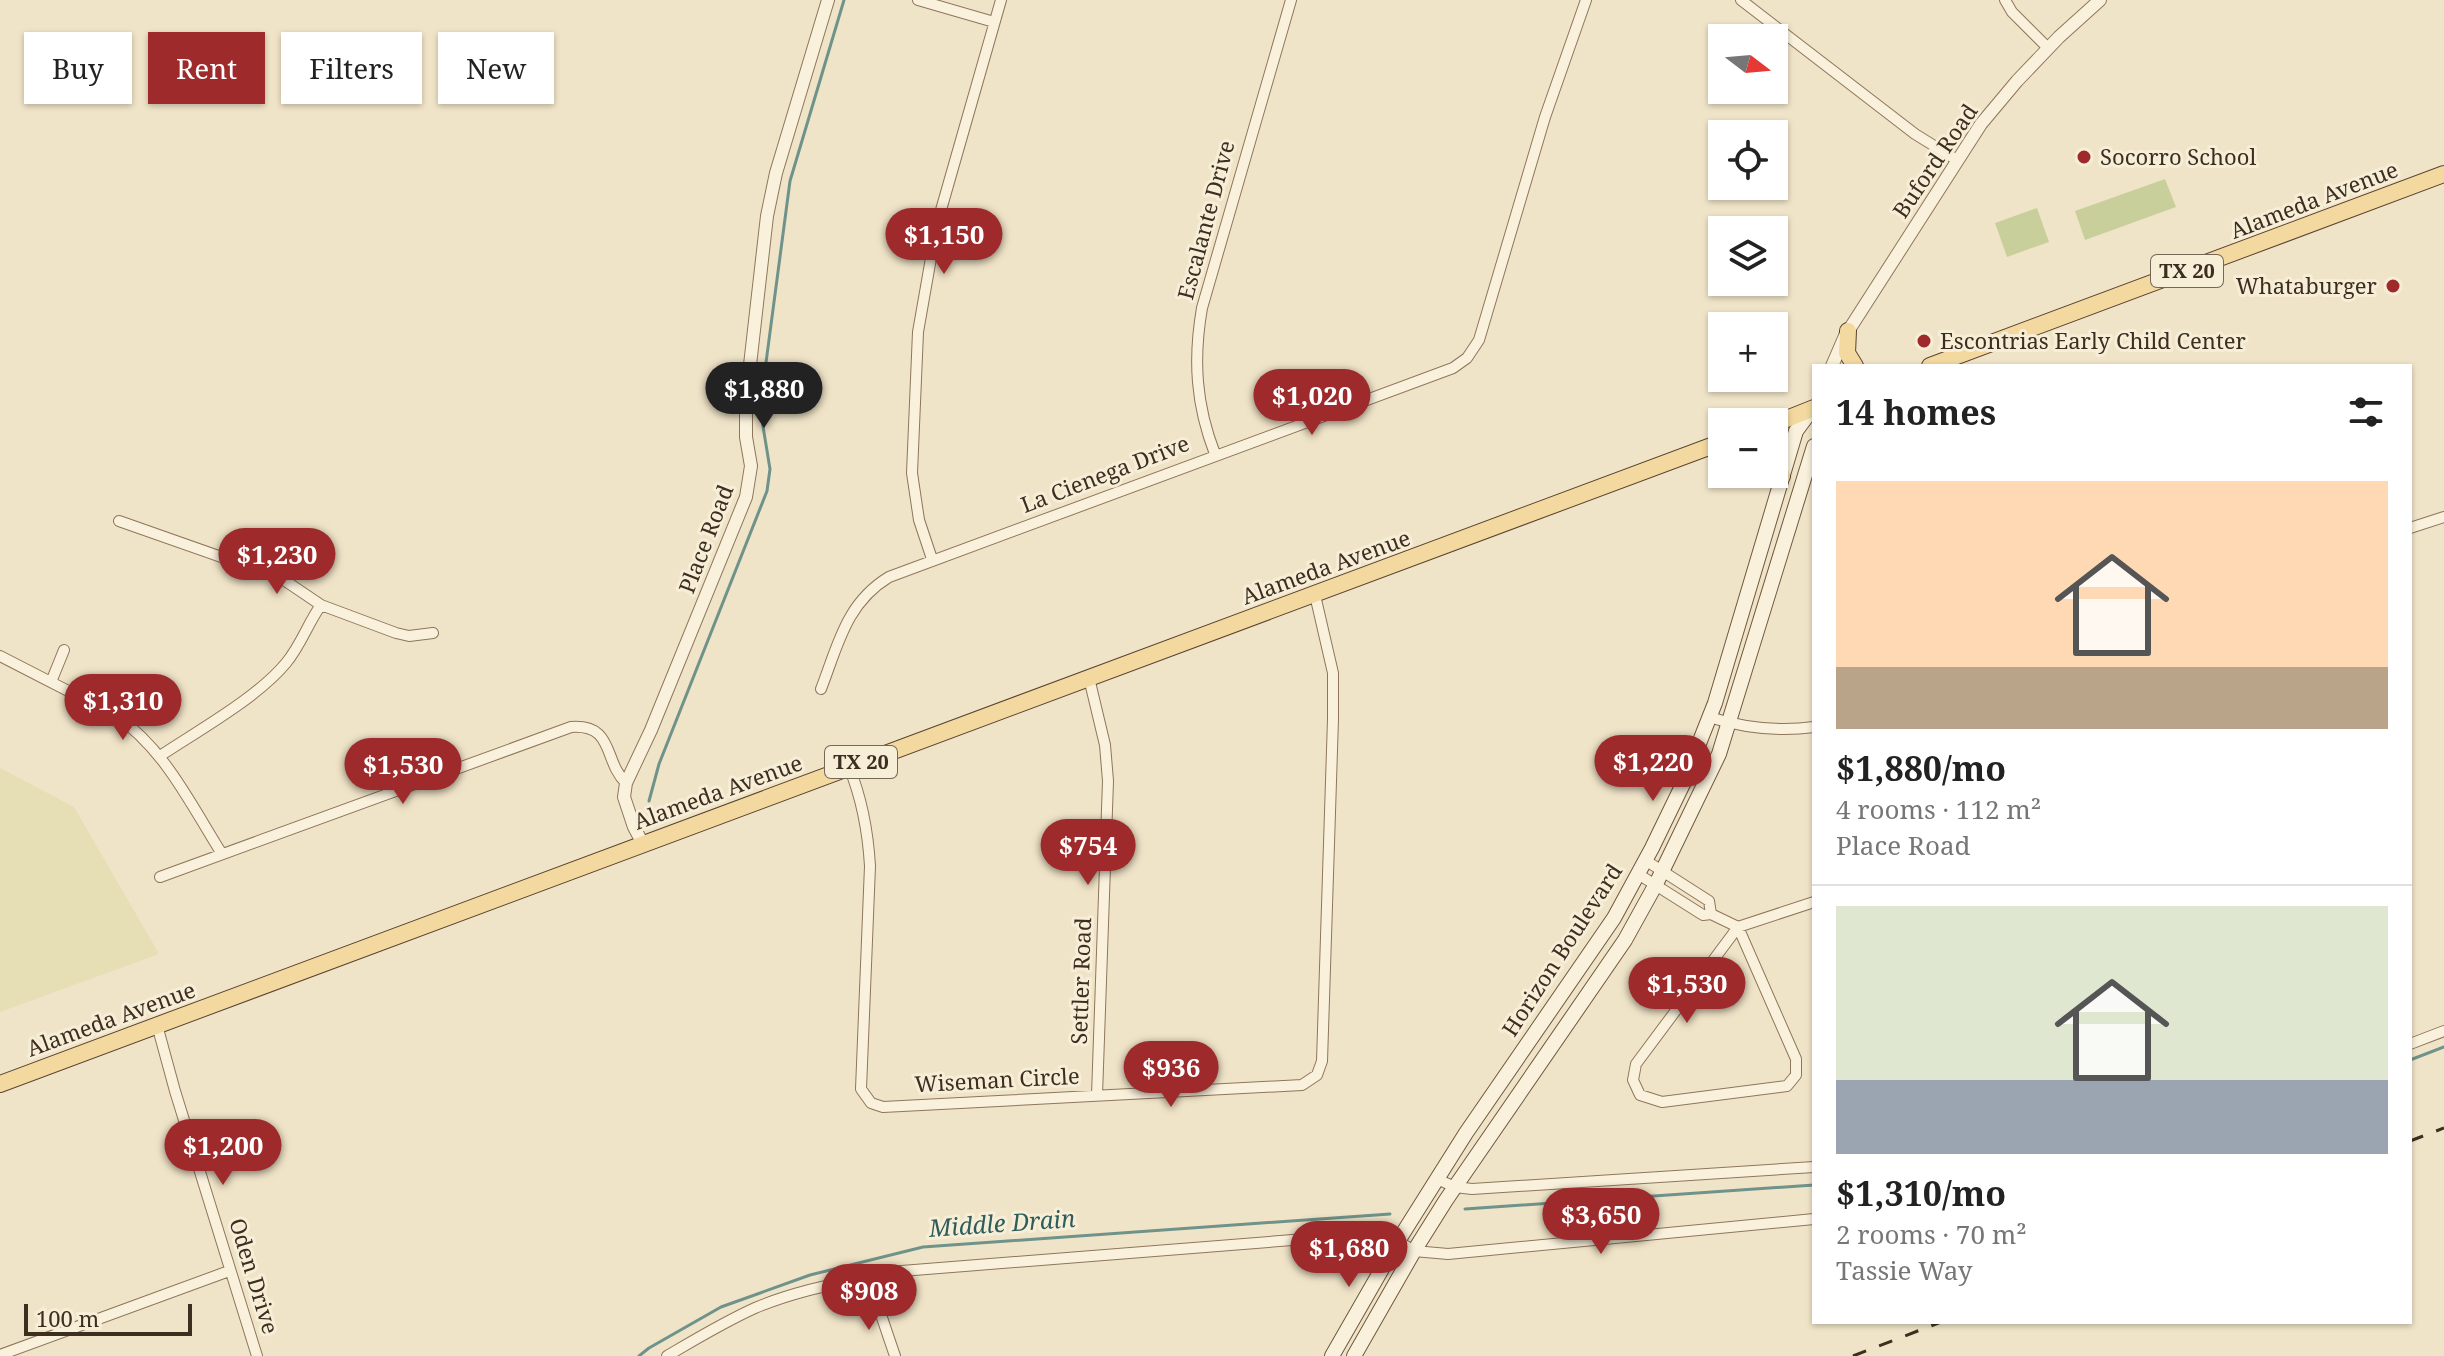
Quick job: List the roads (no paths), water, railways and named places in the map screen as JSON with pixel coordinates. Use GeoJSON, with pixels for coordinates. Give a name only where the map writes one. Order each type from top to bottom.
{"type":"FeatureCollection","features":[{"type":"Feature","properties":{"kind":"main road","name":"Alameda Avenue"},"geometry":{"type":"LineString","coordinates":[[1935,364],[2444,174]]}},
{"type":"Feature","properties":{"kind":"main road"},"geometry":{"type":"LineString","coordinates":[[1848,331],[1847,353],[1854,364]]}},
{"type":"Feature","properties":{"kind":"main road"},"geometry":{"type":"LineString","coordinates":[[1788,419],[1812,410]]}},
{"type":"Feature","properties":{"kind":"main road","name":"Horizon Boulevard"},"geometry":{"type":"LineString","coordinates":[[1788,457],[1796,431],[1812,411]]}},
{"type":"Feature","properties":{"kind":"main road","name":"Alameda Avenue"},"geometry":{"type":"LineString","coordinates":[[0,1084],[1708,447]]}},
{"type":"Feature","properties":{"kind":"main road","name":"Horizon Boulevard"},"geometry":{"type":"LineString","coordinates":[[1354,1356],[1414,1251],[1625,940],[1656,884],[1719,754],[1812,452]]}},
{"type":"Feature","properties":{"kind":"main road","name":"Horizon Boulevard"},"geometry":{"type":"LineString","coordinates":[[1332,1356],[1437,1179],[1614,918],[1642,867],[1683,784],[1709,717],[1778,488]]}},
{"type":"Feature","properties":{"kind":"street","name":"Place Road"},"geometry":{"type":"LineString","coordinates":[[626,783],[657,716],[746,497],[751,466],[746,437],[746,400],[767,216],[776,173],[828,0]]}},
{"type":"Feature","properties":{"kind":"street"},"geometry":{"type":"LineString","coordinates":[[918,0],[994,22]]}},
{"type":"Feature","properties":{"kind":"street"},"geometry":{"type":"LineString","coordinates":[[932,559],[919,520],[912,473],[918,332],[937,224],[1001,0]]}},
{"type":"Feature","properties":{"kind":"street","name":"Escalante Drive"},"geometry":{"type":"LineString","coordinates":[[1215,454],[1201,415],[1196,340],[1239,175],[1291,0]]}},
{"type":"Feature","properties":{"kind":"street","name":"La Cienega Drive"},"geometry":{"type":"LineString","coordinates":[[821,689],[850,615],[864,594],[889,577],[1453,368],[1475,349],[1545,117],[1586,0]]}},
{"type":"Feature","properties":{"kind":"street"},"geometry":{"type":"LineString","coordinates":[[1741,0],[1915,134],[1957,160]]}},
{"type":"Feature","properties":{"kind":"street"},"geometry":{"type":"LineString","coordinates":[[2005,0],[2012,12],[2048,48]]}},
{"type":"Feature","properties":{"kind":"street","name":"Buford Road"},"geometry":{"type":"LineString","coordinates":[[1833,364],[1848,331],[1957,160],[2000,100],[2048,48],[2100,0]]}},
{"type":"Feature","properties":{"kind":"street"},"geometry":{"type":"LineString","coordinates":[[2412,527],[2444,517]]}},
{"type":"Feature","properties":{"kind":"street"},"geometry":{"type":"LineString","coordinates":[[119,521],[281,578],[321,605],[396,633],[409,636],[433,633]]}},
{"type":"Feature","properties":{"kind":"street","name":"Wiseman Circle"},"geometry":{"type":"LineString","coordinates":[[849,767],[863,807],[870,866],[861,1089],[871,1103],[883,1107],[1291,1087],[1310,1081],[1320,1068],[1333,673],[1315,595]]}},
{"type":"Feature","properties":{"kind":"street"},"geometry":{"type":"LineString","coordinates":[[160,756],[264,685],[283,667],[321,605]]}},
{"type":"Feature","properties":{"kind":"street"},"geometry":{"type":"LineString","coordinates":[[51,682],[64,650]]}},
{"type":"Feature","properties":{"kind":"street"},"geometry":{"type":"LineString","coordinates":[[0,656],[132,727],[160,756],[222,854]]}},
{"type":"Feature","properties":{"kind":"street","name":"Settler Road"},"geometry":{"type":"LineString","coordinates":[[1089,678],[1105,745],[1108,781],[1097,1095]]}},
{"type":"Feature","properties":{"kind":"street"},"geometry":{"type":"LineString","coordinates":[[1709,717],[1727,723],[1782,730],[1812,727]]}},
{"type":"Feature","properties":{"kind":"street"},"geometry":{"type":"LineString","coordinates":[[160,877],[571,727],[590,729],[604,740],[616,774],[626,783],[624,797],[643,844]]}},
{"type":"Feature","properties":{"kind":"street"},"geometry":{"type":"LineString","coordinates":[[1642,867],[1663,870],[1709,901],[1711,914]]}},
{"type":"Feature","properties":{"kind":"street"},"geometry":{"type":"LineString","coordinates":[[1642,867],[1656,884],[1703,915],[1711,914],[1738,927],[1796,1059],[1796,1075],[1787,1086],[1662,1102],[1640,1095],[1633,1080],[1636,1064],[1738,927],[1812,903]]}},
{"type":"Feature","properties":{"kind":"street","name":"Oden Drive"},"geometry":{"type":"LineString","coordinates":[[157,1025],[257,1356]]}},
{"type":"Feature","properties":{"kind":"street"},"geometry":{"type":"LineString","coordinates":[[2412,1043],[2444,1031]]}},
{"type":"Feature","properties":{"kind":"street"},"geometry":{"type":"LineString","coordinates":[[1437,1179],[1455,1187],[1472,1189],[1812,1167]]}},
{"type":"Feature","properties":{"kind":"street"},"geometry":{"type":"LineString","coordinates":[[667,1356],[710,1330],[758,1307],[819,1288],[889,1272],[1369,1234],[1398,1241],[1414,1251],[1448,1254],[1812,1219]]}},
{"type":"Feature","properties":{"kind":"street"},"geometry":{"type":"LineString","coordinates":[[0,1355],[229,1271]]}},
{"type":"Feature","properties":{"kind":"street"},"geometry":{"type":"LineString","coordinates":[[875,1297],[894,1354],[881,1356]]}},
{"type":"Feature","properties":{"kind":"waterway"},"geometry":{"type":"LineString","coordinates":[[649,801],[659,764],[767,491],[770,469],[760,408],[790,181],[844,0]]}},
{"type":"Feature","properties":{"kind":"waterway","name":"Middle Drain"},"geometry":{"type":"LineString","coordinates":[[2412,1059],[2444,1047]]}},
{"type":"Feature","properties":{"kind":"waterway","name":"Middle Drain"},"geometry":{"type":"LineString","coordinates":[[1465,1209],[1812,1185]]}},
{"type":"Feature","properties":{"kind":"waterway","name":"Middle Drain"},"geometry":{"type":"LineString","coordinates":[[639,1356],[721,1307],[810,1275],[923,1247],[1390,1214]]}},
{"type":"Feature","properties":{"kind":"railway"},"geometry":{"type":"LineString","coordinates":[[2412,1140],[2444,1128]]}},
{"type":"Feature","properties":{"kind":"railway"},"geometry":{"type":"LineString","coordinates":[[1853,1356],[1936,1324]]}},
{"type":"Feature","properties":{"kind":"place","name":"Socorro School"},"geometry":{"type":"Point","coordinates":[2084,157]}},
{"type":"Feature","properties":{"kind":"place","name":"Whataburger"},"geometry":{"type":"Point","coordinates":[2393,286]}},
{"type":"Feature","properties":{"kind":"place","name":"Escontrias Early Child Center"},"geometry":{"type":"Point","coordinates":[1924,341]}}]}
